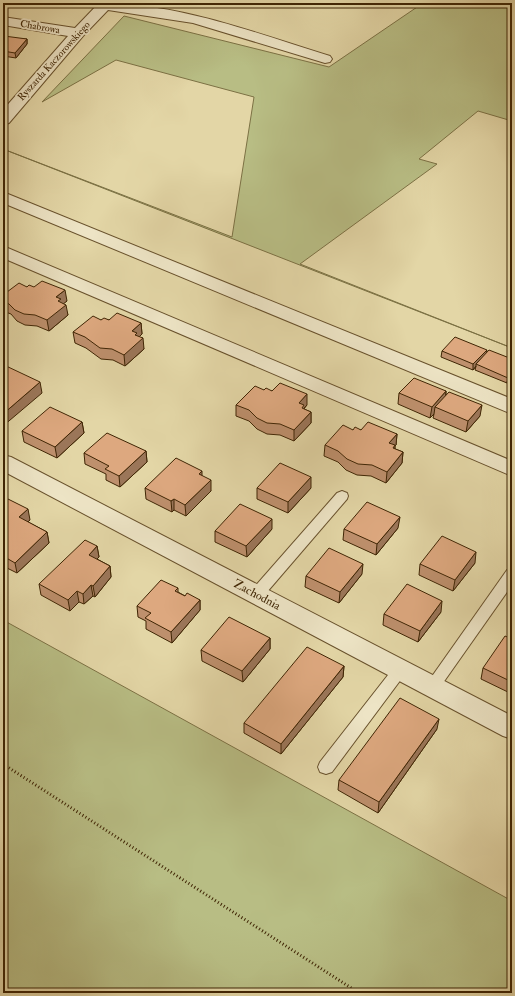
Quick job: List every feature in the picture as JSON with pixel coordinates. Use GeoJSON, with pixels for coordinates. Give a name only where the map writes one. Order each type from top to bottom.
{"type":"FeatureCollection","features":[{"type":"Feature","properties":{"kind":"street","name":"Ryszarda Kaczorowskiego"},"geometry":{"type":"LineString","coordinates":[[3,120],[106,4]]}},
{"type":"Feature","properties":{"kind":"street"},"geometry":{"type":"LineString","coordinates":[[106,4],[195,19],[325,59]]}},
{"type":"Feature","properties":{"kind":"street","name":"Chabrowa"},"geometry":{"type":"LineString","coordinates":[[3,21],[22,23],[78,34]]}},
{"type":"Feature","properties":{"kind":"street"},"geometry":{"type":"LineString","coordinates":[[3,197],[512,407]]}},
{"type":"Feature","properties":{"kind":"street"},"geometry":{"type":"LineString","coordinates":[[3,251],[512,469]]}},
{"type":"Feature","properties":{"kind":"street","name":"Zachodnia"},"geometry":{"type":"LineString","coordinates":[[3,462],[512,728]]}},
{"type":"Feature","properties":{"kind":"lane"},"geometry":{"type":"LineString","coordinates":[[256,595],[342,496]]}},
{"type":"Feature","properties":{"kind":"lane"},"geometry":{"type":"LineString","coordinates":[[433,686],[512,574]]}},
{"type":"Feature","properties":{"kind":"lane"},"geometry":{"type":"LineString","coordinates":[[326,767],[400,670]]}},
{"type":"Feature","properties":{"kind":"path"},"geometry":{"type":"LineString","coordinates":[[3,764],[359,993]]}},
{"type":"Feature","properties":{"kind":"green space"},"geometry":{"type":"Polygon","coordinates":[[[423,3],[512,3],[512,121],[478,111],[419,159],[437,164],[300,264],[512,348],[3,149],[232,237],[254,97],[116,60],[42,102],[124,16],[329,67],[423,3]]]}},
{"type":"Feature","properties":{"kind":"green space"},"geometry":{"type":"Polygon","coordinates":[[[3,620],[512,901],[512,993],[3,993],[3,620]]]}},
{"type":"Feature","properties":{"kind":"building"},"geometry":{"type":"Polygon","coordinates":[[[4,36],[27,39],[15,53],[3,51],[4,36]]]}},
{"type":"Feature","properties":{"kind":"building"},"geometry":{"type":"Polygon","coordinates":[[[42,281],[65,290],[56,297],[61,299],[58,301],[66,305],[47,320],[35,315],[24,314],[15,310],[3,301],[3,295],[19,283],[27,287],[29,285],[34,287],[42,281]]]}},
{"type":"Feature","properties":{"kind":"building"},"geometry":{"type":"Polygon","coordinates":[[[117,313],[141,323],[132,331],[137,333],[135,335],[143,338],[124,355],[112,349],[100,348],[85,337],[73,332],[93,316],[101,320],[104,318],[109,320],[117,313]]]}},
{"type":"Feature","properties":{"kind":"building"},"geometry":{"type":"Polygon","coordinates":[[[455,337],[487,350],[473,364],[442,351],[455,337]]]}},
{"type":"Feature","properties":{"kind":"building"},"geometry":{"type":"Polygon","coordinates":[[[489,350],[512,359],[512,373],[508,378],[476,364],[489,350]]]}},
{"type":"Feature","properties":{"kind":"building"},"geometry":{"type":"Polygon","coordinates":[[[4,365],[40,382],[3,414],[3,366],[4,365]]]}},
{"type":"Feature","properties":{"kind":"building"},"geometry":{"type":"Polygon","coordinates":[[[414,378],[446,391],[432,407],[399,393],[414,378]]]}},
{"type":"Feature","properties":{"kind":"building"},"geometry":{"type":"Polygon","coordinates":[[[280,383],[307,394],[299,403],[304,405],[302,408],[311,412],[294,430],[280,424],[267,423],[257,418],[249,410],[236,405],[255,386],[264,390],[266,388],[272,391],[280,383]]]}},
{"type":"Feature","properties":{"kind":"building"},"geometry":{"type":"Polygon","coordinates":[[[449,392],[482,405],[468,421],[435,407],[449,392]]]}},
{"type":"Feature","properties":{"kind":"building"},"geometry":{"type":"Polygon","coordinates":[[[50,407],[82,422],[55,447],[22,431],[50,407]]]}},
{"type":"Feature","properties":{"kind":"building"},"geometry":{"type":"Polygon","coordinates":[[[368,422],[397,434],[389,443],[395,445],[393,448],[403,452],[387,472],[372,465],[358,464],[347,459],[338,451],[325,445],[343,425],[353,430],[355,427],[361,430],[368,422]]]}},
{"type":"Feature","properties":{"kind":"building"},"geometry":{"type":"Polygon","coordinates":[[[107,433],[146,451],[119,476],[105,469],[109,466],[84,453],[107,433]]]}},
{"type":"Feature","properties":{"kind":"building"},"geometry":{"type":"Polygon","coordinates":[[[176,458],[202,471],[199,474],[211,480],[185,505],[174,499],[171,501],[145,488],[176,458]]]}},
{"type":"Feature","properties":{"kind":"building"},"geometry":{"type":"Polygon","coordinates":[[[280,463],[311,477],[288,502],[257,488],[280,463]]]}},
{"type":"Feature","properties":{"kind":"building"},"geometry":{"type":"Polygon","coordinates":[[[6,498],[28,509],[19,517],[47,532],[15,563],[3,556],[3,501],[6,498]]]}},
{"type":"Feature","properties":{"kind":"building"},"geometry":{"type":"Polygon","coordinates":[[[367,502],[400,517],[377,544],[344,529],[367,502]]]}},
{"type":"Feature","properties":{"kind":"building"},"geometry":{"type":"Polygon","coordinates":[[[240,504],[272,519],[246,546],[215,531],[240,504]]]}},
{"type":"Feature","properties":{"kind":"building"},"geometry":{"type":"Polygon","coordinates":[[[442,536],[476,552],[455,580],[420,564],[442,536]]]}},
{"type":"Feature","properties":{"kind":"building"},"geometry":{"type":"Polygon","coordinates":[[[85,540],[97,546],[89,555],[110,566],[93,586],[91,585],[83,594],[77,591],[68,600],[39,584],[85,540]]]}},
{"type":"Feature","properties":{"kind":"building"},"geometry":{"type":"Polygon","coordinates":[[[329,548],[363,564],[340,592],[306,576],[329,548]]]}},
{"type":"Feature","properties":{"kind":"building"},"geometry":{"type":"Polygon","coordinates":[[[161,580],[178,588],[175,591],[185,596],[187,593],[200,600],[171,632],[145,618],[151,613],[137,606],[161,580]]]}},
{"type":"Feature","properties":{"kind":"building"},"geometry":{"type":"Polygon","coordinates":[[[407,584],[442,601],[420,631],[384,614],[407,584]]]}},
{"type":"Feature","properties":{"kind":"building"},"geometry":{"type":"Polygon","coordinates":[[[229,617],[270,638],[242,671],[201,650],[229,617]]]}},
{"type":"Feature","properties":{"kind":"building"},"geometry":{"type":"Polygon","coordinates":[[[505,636],[512,639],[512,682],[483,668],[505,636]]]}},
{"type":"Feature","properties":{"kind":"building"},"geometry":{"type":"Polygon","coordinates":[[[307,647],[344,666],[281,744],[244,723],[307,647]]]}},
{"type":"Feature","properties":{"kind":"building"},"geometry":{"type":"Polygon","coordinates":[[[400,698],[439,719],[379,802],[339,780],[400,698]]]}}]}
